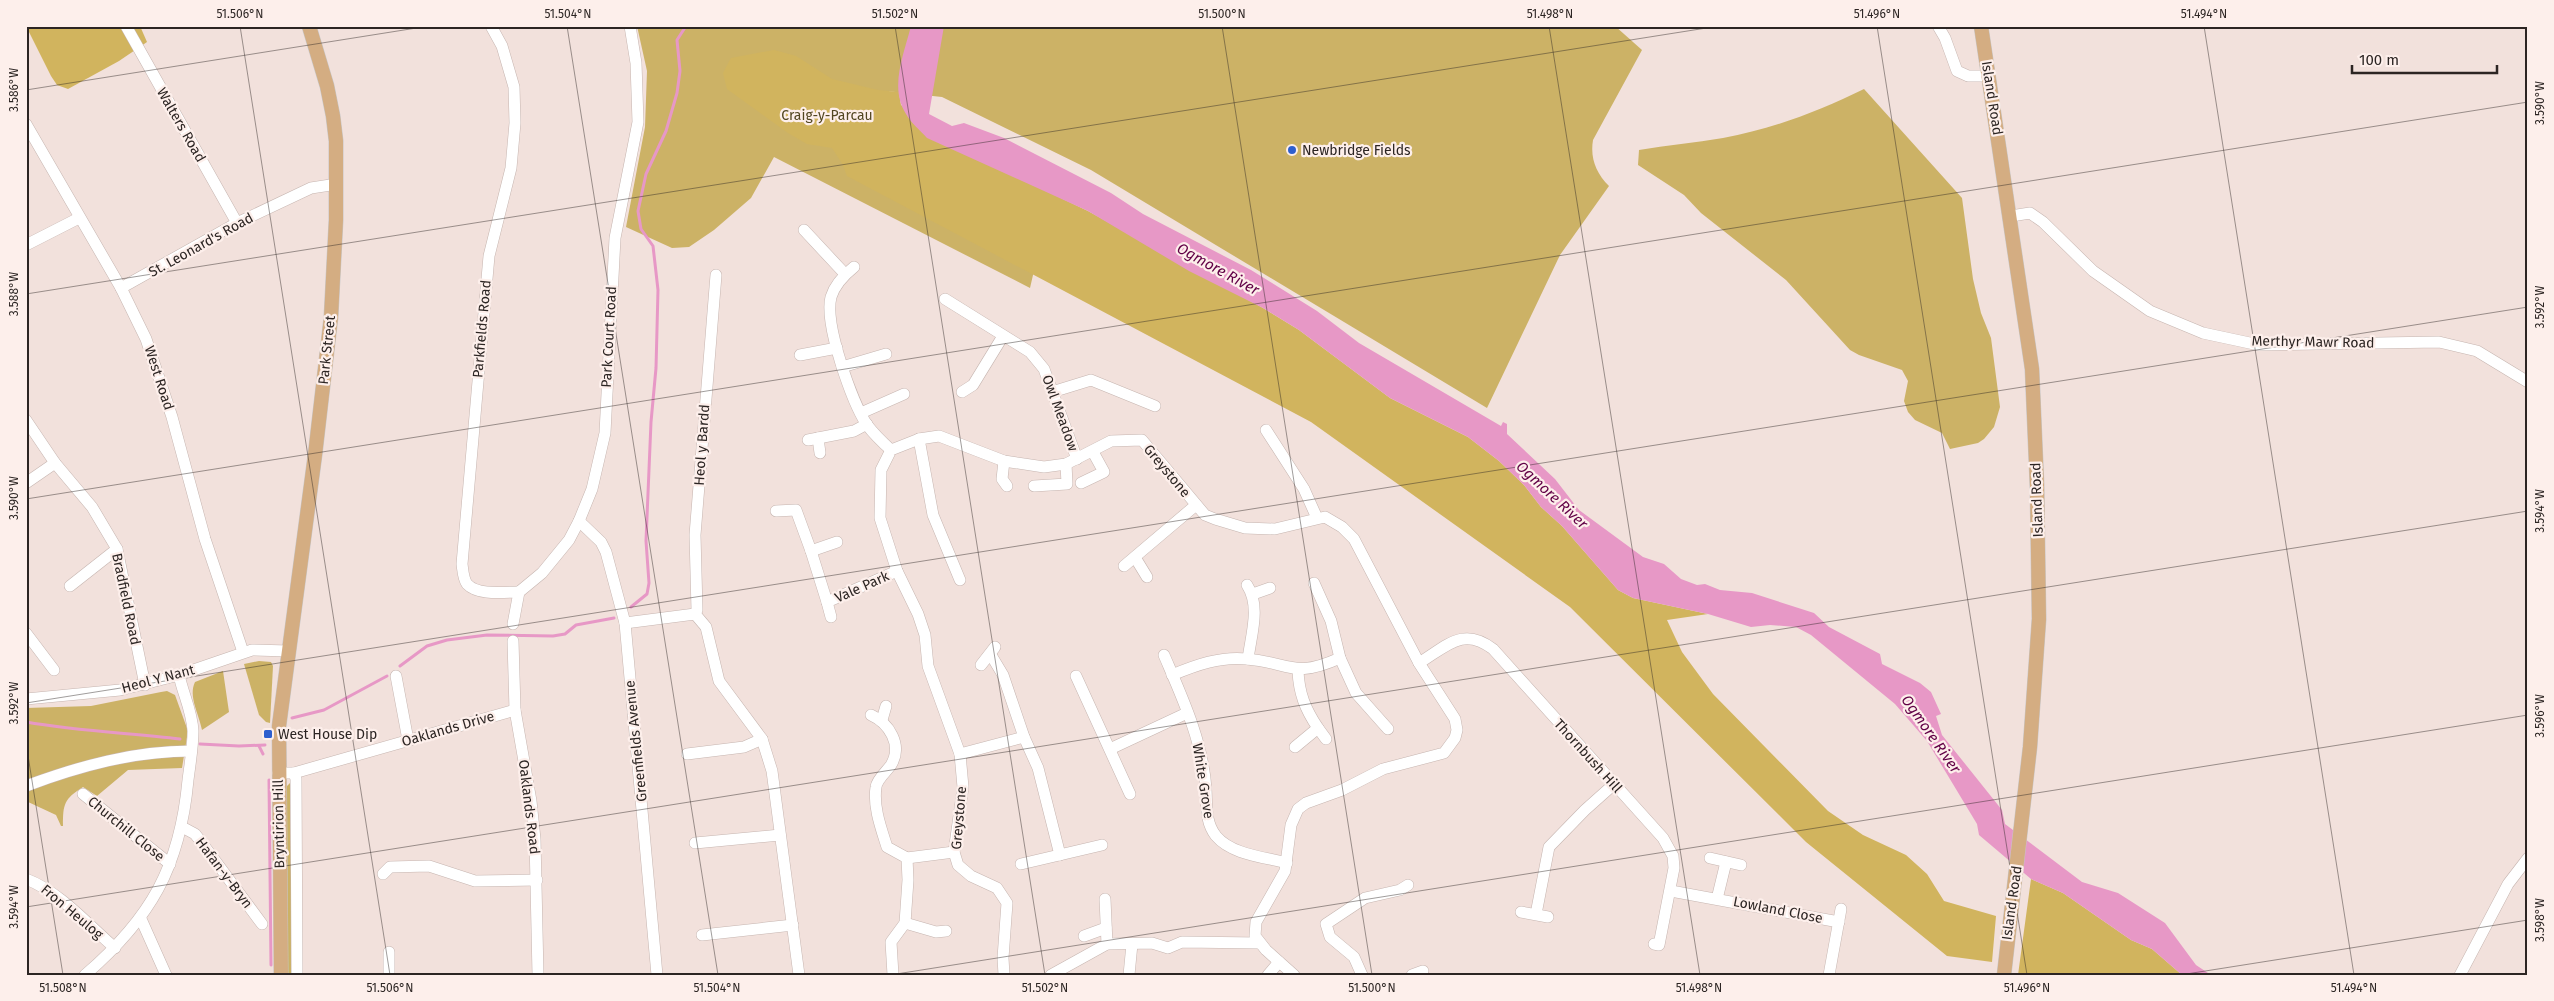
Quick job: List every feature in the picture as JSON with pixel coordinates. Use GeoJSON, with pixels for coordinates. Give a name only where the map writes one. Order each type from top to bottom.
{"type":"FeatureCollection","features":[{"type":"Feature","properties":{"kind":"main road","name":"Park Street"},"geometry":{"type":"LineString","coordinates":[[285,674],[315,455],[331,318],[337,184],[333,116],[327,86],[309,26]]}},
{"type":"Feature","properties":{"kind":"main road","name":"Island Road"},"geometry":{"type":"LineString","coordinates":[[1981,26],[2011,216],[2032,370],[2037,486],[2039,619],[2030,747],[2004,975]]}},
{"type":"Feature","properties":{"kind":"main road","name":"Bryntirion Hill"},"geometry":{"type":"LineString","coordinates":[[281,975],[278,774],[279,726],[285,674]]}},
{"type":"Feature","properties":{"kind":"street","name":"Walters Road"},"geometry":{"type":"LineString","coordinates":[[126,26],[237,223]]}},
{"type":"Feature","properties":{"kind":"street","name":"Parkfields Road"},"geometry":{"type":"LineString","coordinates":[[491,26],[502,46],[514,87],[515,123],[511,168],[489,256],[462,564],[464,577],[474,588],[520,592]]}},
{"type":"Feature","properties":{"kind":"street","name":"Park Court Road"},"geometry":{"type":"LineString","coordinates":[[520,592],[542,573],[569,540],[592,489],[605,433],[615,238],[638,122],[637,71],[630,26]]}},
{"type":"Feature","properties":{"kind":"street"},"geometry":{"type":"LineString","coordinates":[[1938,26],[1945,38],[1957,71],[1968,76],[1989,76]]}},
{"type":"Feature","properties":{"kind":"street","name":"West Road"},"geometry":{"type":"LineString","coordinates":[[26,124],[55,170],[79,218],[121,288],[152,357],[172,418],[206,539],[243,652]]}},
{"type":"Feature","properties":{"kind":"street","name":"St. Leonard's Road"},"geometry":{"type":"LineString","coordinates":[[121,288],[237,223],[311,188],[337,184]]}},
{"type":"Feature","properties":{"kind":"street","name":"Merthyr Mawr Road"},"geometry":{"type":"LineString","coordinates":[[2011,216],[2030,213],[2044,222],[2093,271],[2150,311],[2203,333],[2260,345],[2439,342],[2477,351],[2528,382]]}},
{"type":"Feature","properties":{"kind":"street"},"geometry":{"type":"LineString","coordinates":[[26,245],[79,218]]}},
{"type":"Feature","properties":{"kind":"street"},"geometry":{"type":"LineString","coordinates":[[804,230],[850,270],[836,285],[831,297],[830,311],[837,348],[842,367],[861,413],[867,424],[891,450]]}},
{"type":"Feature","properties":{"kind":"street","name":"Heol y Bardd"},"geometry":{"type":"LineString","coordinates":[[695,614],[695,535],[716,275]]}},
{"type":"Feature","properties":{"kind":"street","name":"Owl Meadow"},"geometry":{"type":"LineString","coordinates":[[945,299],[1030,352],[1044,369],[1077,459]]}},
{"type":"Feature","properties":{"kind":"street"},"geometry":{"type":"LineString","coordinates":[[962,392],[976,388],[1003,336]]}},
{"type":"Feature","properties":{"kind":"street"},"geometry":{"type":"LineString","coordinates":[[866,347],[870,358]]}},
{"type":"Feature","properties":{"kind":"street"},"geometry":{"type":"LineString","coordinates":[[800,355],[837,348]]}},
{"type":"Feature","properties":{"kind":"street"},"geometry":{"type":"LineString","coordinates":[[842,367],[886,354]]}},
{"type":"Feature","properties":{"kind":"street"},"geometry":{"type":"LineString","coordinates":[[1052,392],[1090,380],[1155,406]]}},
{"type":"Feature","properties":{"kind":"street"},"geometry":{"type":"LineString","coordinates":[[861,413],[904,394]]}},
{"type":"Feature","properties":{"kind":"street","name":"Bradfield Road"},"geometry":{"type":"LineString","coordinates":[[26,420],[55,463],[92,507],[117,550],[144,685]]}},
{"type":"Feature","properties":{"kind":"street"},"geometry":{"type":"LineString","coordinates":[[820,454],[813,439],[854,431],[867,424]]}},
{"type":"Feature","properties":{"kind":"street"},"geometry":{"type":"LineString","coordinates":[[1266,430],[1304,489],[1317,518],[1325,517],[1332,520],[1354,539],[1420,663],[1455,719],[1457,730],[1449,748],[1435,756],[1383,769],[1342,790],[1298,809],[1291,826],[1287,862],[1279,885],[1256,922],[1256,936],[1259,943],[1294,975]]}},
{"type":"Feature","properties":{"kind":"street","name":"Greystone"},"geometry":{"type":"LineString","coordinates":[[1004,975],[1006,903],[997,888],[970,876],[958,865],[954,852],[963,787],[960,754],[928,666],[925,635],[918,614],[897,571],[880,518],[881,470],[891,450],[919,439],[939,436],[1004,461],[1044,467],[1066,464],[1093,452],[1111,440],[1142,440],[1204,515],[1245,528],[1275,529],[1317,518]]}},
{"type":"Feature","properties":{"kind":"street"},"geometry":{"type":"LineString","coordinates":[[919,439],[931,506],[948,556],[960,580]]}},
{"type":"Feature","properties":{"kind":"street"},"geometry":{"type":"LineString","coordinates":[[1082,483],[1104,472],[1093,452]]}},
{"type":"Feature","properties":{"kind":"street"},"geometry":{"type":"LineString","coordinates":[[1004,461],[1002,479],[1007,486]]}},
{"type":"Feature","properties":{"kind":"street"},"geometry":{"type":"LineString","coordinates":[[26,483],[55,463]]}},
{"type":"Feature","properties":{"kind":"street"},"geometry":{"type":"LineString","coordinates":[[1034,486],[1066,484],[1066,464]]}},
{"type":"Feature","properties":{"kind":"street"},"geometry":{"type":"LineString","coordinates":[[1124,566],[1136,559],[1196,505]]}},
{"type":"Feature","properties":{"kind":"street","name":"Vale Park"},"geometry":{"type":"LineString","coordinates":[[776,512],[796,510],[802,522],[831,617]]}},
{"type":"Feature","properties":{"kind":"street","name":"Greenfields Avenue"},"geometry":{"type":"LineString","coordinates":[[579,521],[601,542],[606,552],[625,623],[657,975]]}},
{"type":"Feature","properties":{"kind":"street"},"geometry":{"type":"LineString","coordinates":[[811,551],[837,542]]}},
{"type":"Feature","properties":{"kind":"street"},"geometry":{"type":"LineString","coordinates":[[70,586],[117,550]]}},
{"type":"Feature","properties":{"kind":"street"},"geometry":{"type":"LineString","coordinates":[[1136,559],[1148,577]]}},
{"type":"Feature","properties":{"kind":"street","name":"Vale Park"},"geometry":{"type":"LineString","coordinates":[[826,602],[897,571]]}},
{"type":"Feature","properties":{"kind":"street"},"geometry":{"type":"LineString","coordinates":[[1314,584],[1331,621],[1340,658],[1356,693],[1388,729]]}},
{"type":"Feature","properties":{"kind":"street"},"geometry":{"type":"LineString","coordinates":[[1248,659],[1255,603],[1250,589],[1270,588]]}},
{"type":"Feature","properties":{"kind":"street"},"geometry":{"type":"LineString","coordinates":[[514,624],[520,592]]}},
{"type":"Feature","properties":{"kind":"street"},"geometry":{"type":"LineString","coordinates":[[625,623],[695,614],[706,627],[719,681],[746,714],[762,739],[772,771],[799,975]]}},
{"type":"Feature","properties":{"kind":"street"},"geometry":{"type":"LineString","coordinates":[[26,633],[54,670]]}},
{"type":"Feature","properties":{"kind":"street","name":"Thornbush Hill"},"geometry":{"type":"LineString","coordinates":[[1420,663],[1461,638],[1481,640],[1493,649],[1613,785],[1663,838],[1673,856],[1674,868],[1660,945]]}},
{"type":"Feature","properties":{"kind":"street","name":"Oaklands Road"},"geometry":{"type":"LineString","coordinates":[[513,641],[514,710],[531,801],[537,880],[538,975]]}},
{"type":"Feature","properties":{"kind":"street","name":"Heol Y Nant"},"geometry":{"type":"LineString","coordinates":[[26,699],[93,694],[144,685],[179,676],[256,649],[288,651]]}},
{"type":"Feature","properties":{"kind":"street"},"geometry":{"type":"LineString","coordinates":[[981,665],[993,651],[1024,737],[1038,768],[1060,855]]}},
{"type":"Feature","properties":{"kind":"street","name":"White Grove"},"geometry":{"type":"LineString","coordinates":[[1164,654],[1193,724],[1206,789],[1207,819],[1215,835],[1239,851],[1287,862]]}},
{"type":"Feature","properties":{"kind":"street"},"geometry":{"type":"LineString","coordinates":[[1172,675],[1213,661],[1248,659],[1298,670],[1309,670],[1340,658]]}},
{"type":"Feature","properties":{"kind":"street"},"geometry":{"type":"LineString","coordinates":[[1298,670],[1299,687],[1304,707],[1326,739]]}},
{"type":"Feature","properties":{"kind":"street"},"geometry":{"type":"LineString","coordinates":[[85,975],[115,948],[141,919],[154,900],[170,864],[182,827],[192,751],[191,716],[179,676]]}},
{"type":"Feature","properties":{"kind":"street"},"geometry":{"type":"LineString","coordinates":[[396,676],[408,740]]}},
{"type":"Feature","properties":{"kind":"street"},"geometry":{"type":"LineString","coordinates":[[1076,676],[1130,794]]}},
{"type":"Feature","properties":{"kind":"street"},"geometry":{"type":"LineString","coordinates":[[882,720],[886,706]]}},
{"type":"Feature","properties":{"kind":"street","name":"Oaklands Drive"},"geometry":{"type":"LineString","coordinates":[[278,774],[294,773],[514,710]]}},
{"type":"Feature","properties":{"kind":"street"},"geometry":{"type":"LineString","coordinates":[[1110,749],[1187,713]]}},
{"type":"Feature","properties":{"kind":"street"},"geometry":{"type":"LineString","coordinates":[[871,715],[882,720],[892,733],[896,748],[892,763],[876,785],[877,815],[887,847],[906,858],[954,852]]}},
{"type":"Feature","properties":{"kind":"street"},"geometry":{"type":"LineString","coordinates":[[1295,747],[1318,728]]}},
{"type":"Feature","properties":{"kind":"street"},"geometry":{"type":"LineString","coordinates":[[960,754],[1024,737]]}},
{"type":"Feature","properties":{"kind":"street"},"geometry":{"type":"LineString","coordinates":[[687,754],[744,747],[762,739]]}},
{"type":"Feature","properties":{"kind":"street"},"geometry":{"type":"LineString","coordinates":[[26,786],[95,762],[157,751],[192,751]]}},
{"type":"Feature","properties":{"kind":"street"},"geometry":{"type":"LineString","coordinates":[[294,773],[297,975]]}},
{"type":"Feature","properties":{"kind":"street"},"geometry":{"type":"LineString","coordinates":[[1536,914],[1549,847],[1613,785]]}},
{"type":"Feature","properties":{"kind":"street","name":"Churchill Close"},"geometry":{"type":"LineString","coordinates":[[83,794],[170,864]]}},
{"type":"Feature","properties":{"kind":"street","name":"Hafan-y-Bryn"},"geometry":{"type":"LineString","coordinates":[[182,827],[195,834],[262,924]]}},
{"type":"Feature","properties":{"kind":"street"},"geometry":{"type":"LineString","coordinates":[[695,843],[780,835]]}},
{"type":"Feature","properties":{"kind":"street"},"geometry":{"type":"LineString","coordinates":[[1021,864],[1102,845]]}},
{"type":"Feature","properties":{"kind":"street"},"geometry":{"type":"LineString","coordinates":[[893,975],[891,942],[905,922],[908,880],[906,858]]}},
{"type":"Feature","properties":{"kind":"street"},"geometry":{"type":"LineString","coordinates":[[1710,858],[1741,865]]}},
{"type":"Feature","properties":{"kind":"street"},"geometry":{"type":"LineString","coordinates":[[2460,975],[2508,884],[2528,858]]}},
{"type":"Feature","properties":{"kind":"street","name":"Lowland Close"},"geometry":{"type":"LineString","coordinates":[[1717,899],[1726,862]]}},
{"type":"Feature","properties":{"kind":"street"},"geometry":{"type":"LineString","coordinates":[[385,867],[429,866],[475,881],[537,880]]}},
{"type":"Feature","properties":{"kind":"street","name":"Fron Heulog"},"geometry":{"type":"LineString","coordinates":[[26,879],[37,883],[56,897],[115,948]]}},
{"type":"Feature","properties":{"kind":"street"},"geometry":{"type":"LineString","coordinates":[[1362,975],[1354,957],[1330,937],[1326,924],[1365,898],[1400,890],[1408,885]]}},
{"type":"Feature","properties":{"kind":"street","name":"Lowland Close"},"geometry":{"type":"LineString","coordinates":[[1671,891],[1838,922]]}},
{"type":"Feature","properties":{"kind":"street"},"geometry":{"type":"LineString","coordinates":[[1105,900],[1107,944]]}},
{"type":"Feature","properties":{"kind":"street","name":"Lowland Close"},"geometry":{"type":"LineString","coordinates":[[1829,975],[1841,909]]}},
{"type":"Feature","properties":{"kind":"street"},"geometry":{"type":"LineString","coordinates":[[1521,912],[1548,918]]}},
{"type":"Feature","properties":{"kind":"street"},"geometry":{"type":"LineString","coordinates":[[141,919],[166,975]]}},
{"type":"Feature","properties":{"kind":"street"},"geometry":{"type":"LineString","coordinates":[[905,922],[936,932],[946,931]]}},
{"type":"Feature","properties":{"kind":"street"},"geometry":{"type":"LineString","coordinates":[[702,935],[793,925]]}},
{"type":"Feature","properties":{"kind":"street"},"geometry":{"type":"LineString","coordinates":[[1084,936],[1106,928]]}},
{"type":"Feature","properties":{"kind":"street"},"geometry":{"type":"LineString","coordinates":[[1051,975],[1107,944],[1152,943],[1168,948],[1182,942],[1259,943]]}},
{"type":"Feature","properties":{"kind":"street"},"geometry":{"type":"LineString","coordinates":[[1129,975],[1132,944]]}},
{"type":"Feature","properties":{"kind":"street"},"geometry":{"type":"LineString","coordinates":[[389,952],[389,975]]}},
{"type":"Feature","properties":{"kind":"street"},"geometry":{"type":"LineString","coordinates":[[1268,975],[1279,962]]}},
{"type":"Feature","properties":{"kind":"green space"},"geometry":{"type":"Polygon","coordinates":[[[26,26],[140,26],[147,42],[119,61],[68,89],[57,85],[51,76],[26,26]]]}},
{"type":"Feature","properties":{"kind":"green space","name":"Newbridge Fields"},"geometry":{"type":"Polygon","coordinates":[[[637,26],[1615,26],[1642,50],[1593,140],[1592,153],[1595,165],[1609,186],[1560,255],[1487,408],[1091,170],[942,97],[886,91],[886,100],[1049,206],[1030,288],[774,157],[751,198],[714,230],[689,247],[672,248],[626,227],[645,127],[647,71],[637,26]]]}},
{"type":"Feature","properties":{"kind":"green space","name":"Craig-y-Parcau"},"geometry":{"type":"Polygon","coordinates":[[[774,50],[796,56],[832,79],[878,90],[899,92],[901,105],[1011,174],[1088,211],[1263,308],[1299,330],[1390,398],[1468,437],[1499,461],[1524,485],[1541,507],[1562,526],[1618,590],[1633,598],[1708,614],[1667,620],[1682,652],[1713,694],[1828,811],[1863,835],[1906,855],[1927,874],[1944,901],[1996,916],[1992,962],[1947,956],[1806,842],[1570,607],[1311,422],[847,176],[843,165],[832,148],[807,144],[788,133],[727,89],[723,73],[731,58],[774,50]]]}},
{"type":"Feature","properties":{"kind":"green space"},"geometry":{"type":"Polygon","coordinates":[[[1864,89],[1962,198],[1973,279],[1981,313],[1991,338],[2000,407],[1994,427],[1978,443],[1950,449],[1942,433],[1915,420],[1908,412],[1904,401],[1908,381],[1902,370],[1850,350],[1786,280],[1701,213],[1684,195],[1638,165],[1639,150],[1723,138],[1760,130],[1813,112],[1864,89]]]}},
{"type":"Feature","properties":{"kind":"green space"},"geometry":{"type":"Polygon","coordinates":[[[259,661],[271,662],[273,666],[270,723],[266,722],[259,715],[244,664],[259,661]]]}},
{"type":"Feature","properties":{"kind":"green space"},"geometry":{"type":"Polygon","coordinates":[[[223,671],[229,712],[202,730],[193,699],[193,687],[195,682],[223,671]]]}},
{"type":"Feature","properties":{"kind":"green space"},"geometry":{"type":"Polygon","coordinates":[[[167,691],[175,695],[188,731],[182,768],[128,770],[97,796],[83,787],[68,799],[63,812],[63,826],[61,826],[56,815],[26,801],[26,708],[91,706],[167,691]]]}},
{"type":"Feature","properties":{"kind":"green space"},"geometry":{"type":"Polygon","coordinates":[[[290,783],[292,975],[286,975],[285,788],[290,783]]]}},
{"type":"Feature","properties":{"kind":"green space"},"geometry":{"type":"Polygon","coordinates":[[[2031,879],[2063,893],[2131,940],[2152,949],[2182,975],[2018,975],[2031,879]]]}},
{"type":"Feature","properties":{"kind":"water","name":"Ogmore River"},"geometry":{"type":"Polygon","coordinates":[[[911,26],[944,26],[929,114],[952,126],[964,123],[1004,138],[1111,193],[1143,214],[1251,270],[1317,311],[1359,343],[1501,426],[1503,422],[1507,424],[1507,434],[1555,479],[1579,510],[1643,557],[1664,564],[1681,579],[1697,585],[1705,584],[1720,590],[1752,593],[1814,613],[1829,627],[1880,654],[1882,664],[1920,683],[1931,692],[1941,714],[1936,716],[1942,735],[2002,810],[2005,824],[2082,882],[2118,893],[2165,923],[2196,965],[2211,975],[2182,975],[2152,949],[2131,940],[2063,893],[2031,879],[1979,835],[1977,824],[1927,741],[1895,704],[1811,635],[1796,627],[1770,625],[1751,627],[1708,614],[1633,598],[1618,590],[1562,526],[1541,507],[1524,485],[1499,461],[1468,437],[1390,398],[1299,330],[1263,308],[1189,271],[1088,211],[927,138],[908,117],[901,104],[899,93],[898,82],[902,59],[911,26]]]}},
{"type":"Feature","properties":{"kind":"waterway"},"geometry":{"type":"LineString","coordinates":[[631,607],[647,594],[649,583],[646,541],[651,422],[656,368],[658,290],[653,246],[641,229],[638,211],[646,174],[666,131],[677,93],[680,71],[677,40],[686,26]]}},
{"type":"Feature","properties":{"kind":"waterway"},"geometry":{"type":"LineString","coordinates":[[400,666],[427,646],[447,640],[487,635],[553,636],[565,634],[576,625],[614,618]]}},
{"type":"Feature","properties":{"kind":"waterway"},"geometry":{"type":"LineString","coordinates":[[292,718],[324,710],[387,676]]}},
{"type":"Feature","properties":{"kind":"waterway"},"geometry":{"type":"LineString","coordinates":[[26,722],[84,730],[180,739]]}},
{"type":"Feature","properties":{"kind":"waterway"},"geometry":{"type":"LineString","coordinates":[[200,744],[265,745]]}},
{"type":"Feature","properties":{"kind":"waterway"},"geometry":{"type":"LineString","coordinates":[[259,746],[263,754]]}},
{"type":"Feature","properties":{"kind":"waterway"},"geometry":{"type":"LineString","coordinates":[[269,780],[271,965]]}},
{"type":"Feature","properties":{"kind":"place","name":"Newbridge Fields"},"geometry":{"type":"Point","coordinates":[1292,150]}},
{"type":"Feature","properties":{"kind":"place","name":"West House Dip"},"geometry":{"type":"Point","coordinates":[268,734]}}]}
